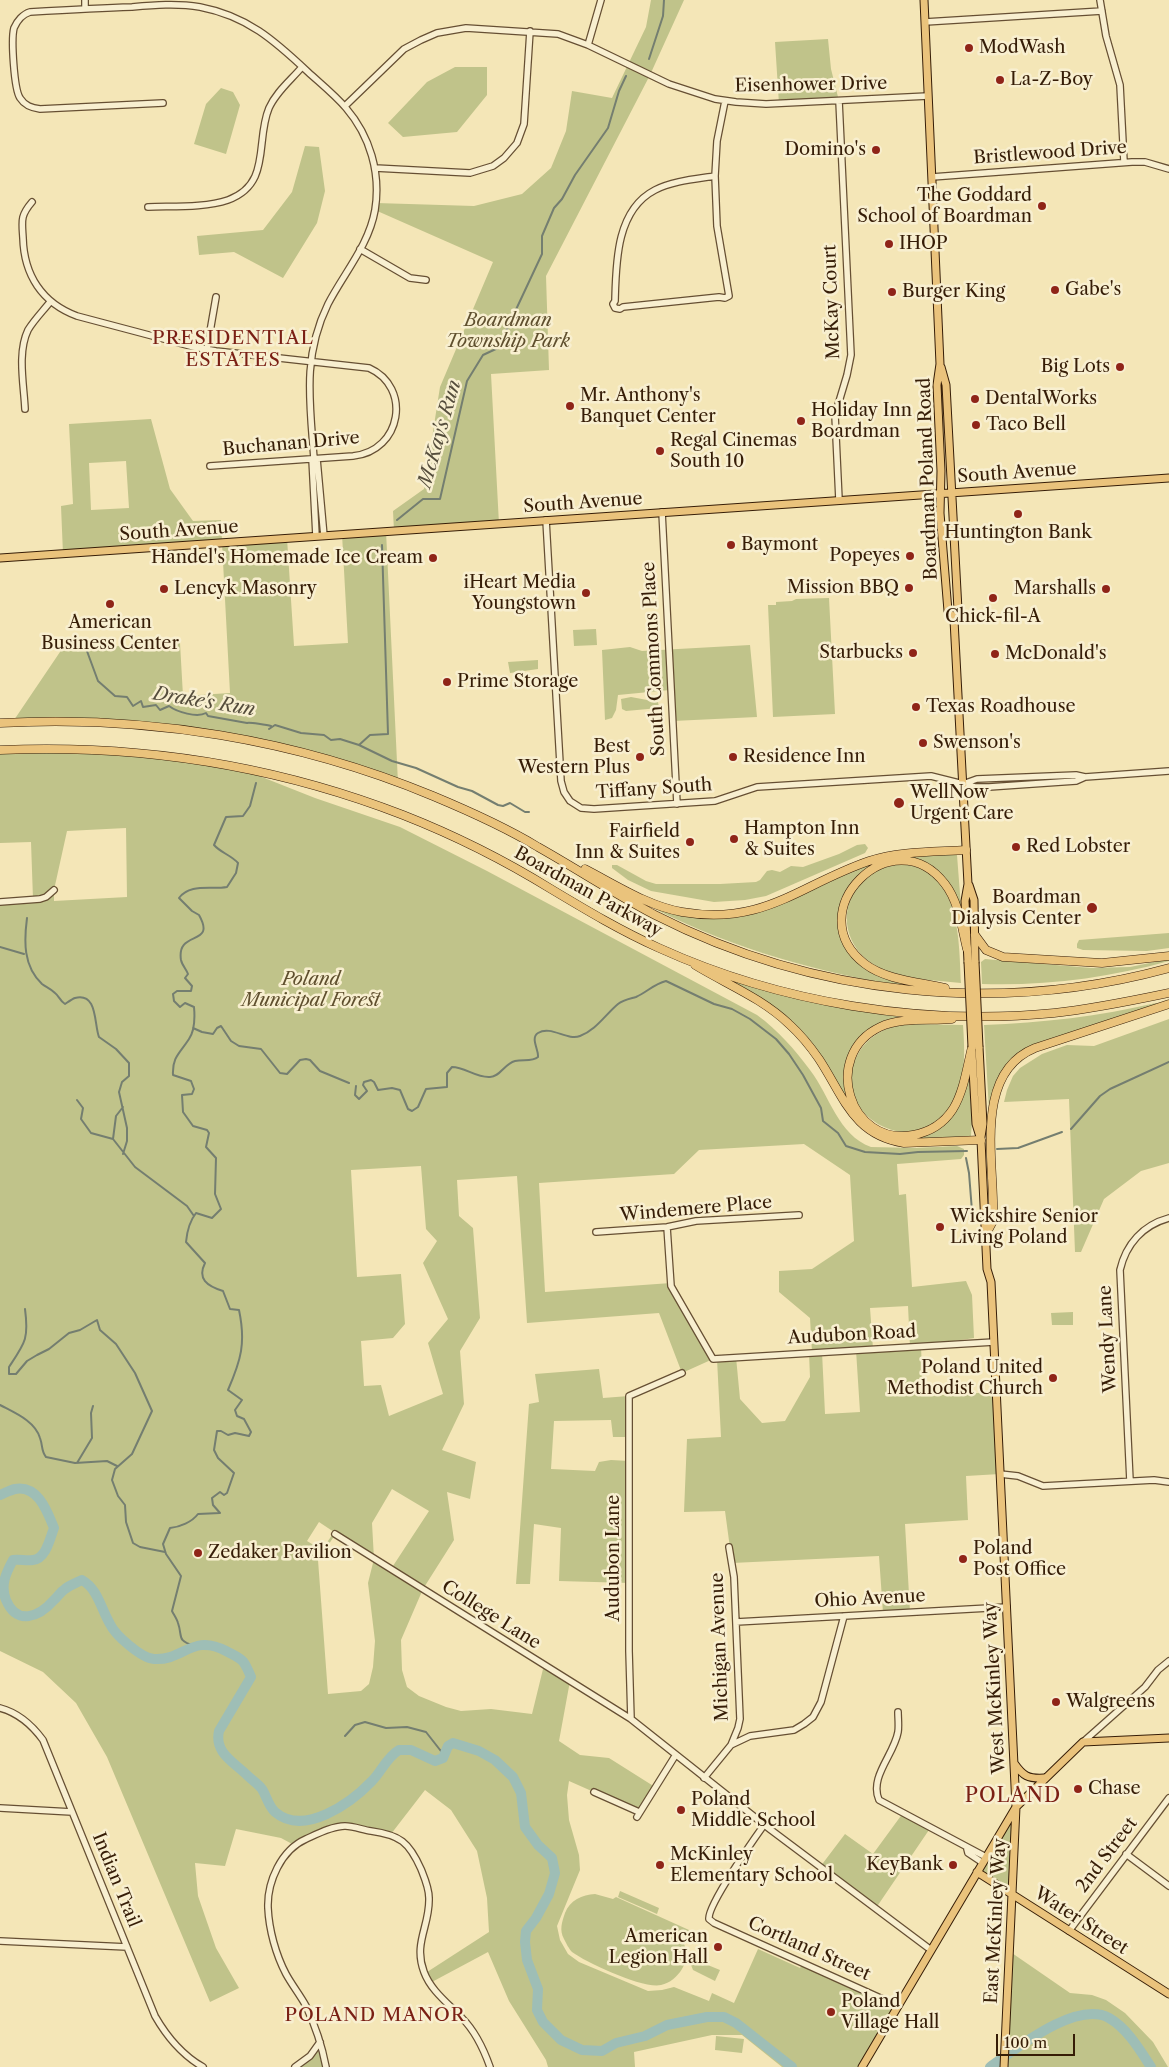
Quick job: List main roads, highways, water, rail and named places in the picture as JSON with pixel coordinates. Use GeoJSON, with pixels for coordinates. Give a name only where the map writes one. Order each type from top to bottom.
{"type":"FeatureCollection","features":[{"type":"Feature","properties":{"kind":"highway","name":"Boardman Parkway"},"geometry":{"type":"LineString","coordinates":[[0,723],[65,721],[173,728],[253,741],[328,760],[398,783],[469,812],[538,846],[653,914],[718,944],[762,960],[826,978],[904,991],[1018,992],[1104,983],[1169,968]]}},
{"type":"Feature","properties":{"kind":"highway","name":"Boardman Parkway"},"geometry":{"type":"LineString","coordinates":[[0,750],[79,748],[162,754],[234,766],[328,789],[404,815],[470,845],[528,875],[593,914],[680,957],[764,986],[836,1003],[895,1012],[975,1016],[1057,1013],[1129,1002],[1169,993]]}},
{"type":"Feature","properties":{"kind":"highway"},"geometry":{"type":"LineString","coordinates":[[538,846],[657,905],[682,912],[712,915],[748,912],[762,908],[788,899],[853,868],[882,857],[966,850]]}},
{"type":"Feature","properties":{"kind":"highway"},"geometry":{"type":"LineString","coordinates":[[959,992],[883,974],[863,963],[851,949],[843,930],[843,908],[848,893],[863,874],[882,864],[903,861],[924,867],[938,876],[949,891],[967,950]]}},
{"type":"Feature","properties":{"kind":"highway"},"geometry":{"type":"LineString","coordinates":[[975,935],[986,950],[1003,957],[1102,963],[1169,956]]}},
{"type":"Feature","properties":{"kind":"highway"},"geometry":{"type":"LineString","coordinates":[[680,957],[726,985],[764,1004],[788,1023],[818,1058],[854,1117],[876,1135],[904,1143],[980,1140]]}},
{"type":"Feature","properties":{"kind":"highway"},"geometry":{"type":"LineString","coordinates":[[986,1234],[993,1222],[993,1107],[1000,1080],[1010,1064],[1025,1052],[1035,1048],[1169,1004]]}},
{"type":"Feature","properties":{"kind":"highway"},"geometry":{"type":"LineString","coordinates":[[975,1016],[902,1021],[873,1031],[862,1041],[850,1059],[847,1078],[850,1098],[865,1120],[874,1128],[885,1133],[909,1136],[926,1132],[941,1123],[954,1108],[976,1047]]}},
{"type":"Feature","properties":{"kind":"main road","name":"Boardman Poland Road"},"geometry":{"type":"LineString","coordinates":[[924,0],[940,364],[937,385],[940,513],[948,611],[954,620]]}},
{"type":"Feature","properties":{"kind":"main road","name":"Boardman Poland Road"},"geometry":{"type":"LineString","coordinates":[[940,364],[946,384],[958,610],[954,620],[968,884],[965,901],[967,950],[972,962]]}},
{"type":"Feature","properties":{"kind":"main road","name":"South Avenue"},"geometry":{"type":"LineString","coordinates":[[0,558],[1169,478]]}},
{"type":"Feature","properties":{"kind":"main road","name":"Boardman Poland Road"},"geometry":{"type":"LineString","coordinates":[[968,884],[974,900],[975,935],[972,962],[976,1047],[976,1124],[980,1140],[987,1268],[991,1282],[1003,1537]]}},
{"type":"Feature","properties":{"kind":"main road","name":"West McKinley Way"},"geometry":{"type":"LineString","coordinates":[[1003,1537],[1016,1807]]}},
{"type":"Feature","properties":{"kind":"main road"},"geometry":{"type":"LineString","coordinates":[[862,2067],[1016,1807],[1083,1742],[1169,1738]]}},
{"type":"Feature","properties":{"kind":"main road"},"geometry":{"type":"LineString","coordinates":[[1014,1763],[1027,1778],[1044,1778]]}},
{"type":"Feature","properties":{"kind":"main road","name":"East McKinley Way"},"geometry":{"type":"LineString","coordinates":[[1004,2067],[1016,1807]]}},
{"type":"Feature","properties":{"kind":"main road","name":"Water Street"},"geometry":{"type":"LineString","coordinates":[[977,1872],[1169,1994]]}},
{"type":"Feature","properties":{"kind":"waterway","name":"McKay's Run"},"geometry":{"type":"LineString","coordinates":[[649,59],[663,16],[664,0]]}},
{"type":"Feature","properties":{"kind":"waterway","name":"McKay's Run"},"geometry":{"type":"LineString","coordinates":[[397,520],[423,499],[440,499],[467,381],[483,355],[498,348],[542,254],[542,236],[554,208],[562,199],[575,175],[608,128],[619,91],[626,76]]}},
{"type":"Feature","properties":{"kind":"waterway","name":"McKay's Run"},"geometry":{"type":"LineString","coordinates":[[269,729],[275,725],[301,733],[324,735],[331,740],[340,739],[359,745],[370,735],[388,734],[382,545]]}},
{"type":"Feature","properties":{"kind":"waterway","name":"Drake's Run"},"geometry":{"type":"LineString","coordinates":[[84,643],[98,681],[115,696],[127,697],[133,706],[141,701],[143,707],[156,705],[160,710],[169,706],[187,714],[198,715],[206,713],[208,716],[271,726]]}},
{"type":"Feature","properties":{"kind":"waterway"},"geometry":{"type":"LineString","coordinates":[[359,745],[392,761],[416,768],[458,787],[472,791],[498,805],[503,806],[510,803],[525,812],[529,812]]}},
{"type":"Feature","properties":{"kind":"waterway","name":"Drake's Run"},"geometry":{"type":"LineString","coordinates":[[194,1646],[182,1640],[178,1622],[172,1611],[181,1576],[166,1554],[163,1544],[170,1528],[186,1524],[198,1514],[220,1513],[213,1505],[212,1498],[220,1492],[224,1495],[227,1493],[234,1473],[218,1458],[214,1450],[217,1431],[228,1435],[235,1433],[249,1436],[251,1432],[244,1419],[237,1416],[235,1410],[242,1400],[228,1390],[241,1351],[242,1332],[239,1310],[230,1309],[223,1291],[212,1287],[205,1281],[202,1273],[205,1263],[186,1242],[189,1227],[196,1213],[212,1218],[221,1209],[215,1194],[216,1158],[206,1147],[209,1133],[207,1130],[193,1126],[183,1112],[182,1095],[192,1094],[194,1089],[191,1081],[173,1075],[175,1059],[191,1035],[194,1020],[194,1007],[185,1003],[180,1007],[174,1001],[173,994],[177,991],[191,991],[192,986],[185,978],[188,974],[181,960],[181,950],[184,944],[200,935],[203,931],[199,915],[179,898],[189,890],[227,887],[236,873],[238,863],[214,845],[226,817],[243,816],[250,806],[256,783]]}},
{"type":"Feature","properties":{"kind":"waterway"},"geometry":{"type":"LineString","coordinates":[[27,918],[25,935],[26,953],[31,969],[36,977],[65,1004],[75,998],[82,997],[88,1000],[94,1011],[99,1037],[116,1049],[129,1063],[129,1076],[122,1082],[119,1092],[127,1128],[127,1141],[123,1154]]}},
{"type":"Feature","properties":{"kind":"waterway"},"geometry":{"type":"LineString","coordinates":[[0,947],[24,954]]}},
{"type":"Feature","properties":{"kind":"waterway"},"geometry":{"type":"LineString","coordinates":[[356,1086],[355,1095],[359,1099],[367,1091],[363,1085],[364,1082],[371,1080],[378,1090],[392,1088],[400,1090],[408,1109],[412,1111],[418,1107],[426,1089],[447,1087],[447,1073],[452,1067],[457,1067],[480,1076],[493,1076],[518,1060],[538,1057],[535,1041],[538,1033],[548,1031],[570,1037],[580,1036],[596,1026],[620,1003],[666,981],[714,1004],[732,1009],[750,1019],[776,1039],[803,1075],[821,1108],[823,1121],[838,1133],[846,1146],[865,1152],[900,1154],[967,1151]]}},
{"type":"Feature","properties":{"kind":"waterway"},"geometry":{"type":"LineString","coordinates":[[193,1028],[213,1034],[221,1026],[231,1041],[239,1046],[261,1049],[280,1073],[287,1074],[300,1060],[306,1059],[310,1060],[320,1071],[349,1083]]}},
{"type":"Feature","properties":{"kind":"waterway"},"geometry":{"type":"LineString","coordinates":[[1071,1129],[1100,1096],[1110,1089],[1169,1062]]}},
{"type":"Feature","properties":{"kind":"waterway"},"geometry":{"type":"LineString","coordinates":[[77,1100],[83,1108],[81,1119],[91,1133],[113,1139],[135,1167],[187,1206],[194,1216]]}},
{"type":"Feature","properties":{"kind":"waterway"},"geometry":{"type":"LineString","coordinates":[[113,1139],[116,1116],[123,1107]]}},
{"type":"Feature","properties":{"kind":"waterway"},"geometry":{"type":"LineString","coordinates":[[997,1149],[1018,1148],[1062,1132]]}},
{"type":"Feature","properties":{"kind":"waterway"},"geometry":{"type":"LineString","coordinates":[[966,1158],[972,1211]]}},
{"type":"Feature","properties":{"kind":"waterway"},"geometry":{"type":"LineString","coordinates":[[25,1309],[26,1334],[19,1352],[9,1367],[9,1374],[16,1374],[27,1361],[49,1349],[69,1333],[80,1330],[97,1320],[100,1330],[116,1344],[135,1373],[152,1411],[132,1454],[115,1469],[112,1480],[118,1496],[125,1505],[126,1522],[133,1543],[140,1547],[165,1552]]}},
{"type":"Feature","properties":{"kind":"waterway"},"geometry":{"type":"LineString","coordinates":[[0,1405],[18,1414],[34,1427],[46,1457],[75,1463],[107,1461],[117,1466]]}},
{"type":"Feature","properties":{"kind":"waterway"},"geometry":{"type":"LineString","coordinates":[[77,1463],[92,1438],[91,1413],[93,1406]]}},
{"type":"Feature","properties":{"kind":"waterway"},"geometry":{"type":"LineString","coordinates":[[0,1495],[15,1489],[30,1491],[36,1495],[45,1507],[54,1528],[47,1547],[41,1556],[33,1560],[13,1560],[8,1570],[4,1584],[4,1595],[16,1613],[28,1616],[42,1611],[63,1590],[82,1580],[96,1594],[113,1629],[142,1655],[154,1659],[164,1658],[196,1646],[205,1645],[214,1646],[242,1660],[251,1677],[219,1731],[219,1745],[226,1756],[262,1789],[275,1812],[287,1819],[299,1821],[313,1819],[340,1807],[363,1790],[399,1750],[411,1750],[435,1761],[443,1758],[448,1746],[453,1743],[479,1751],[495,1760],[513,1777],[521,1793],[525,1827],[538,1845],[552,1858],[555,1873],[549,1894],[536,1918],[526,1931],[525,1942],[527,1960],[538,1989],[537,2010],[543,2022],[561,2040],[582,2050],[602,2051],[616,2043],[645,2036],[667,2025],[707,2017],[724,2017],[736,2023],[792,2067]]}},
{"type":"Feature","properties":{"kind":"waterway"},"geometry":{"type":"LineString","coordinates":[[345,1736],[355,1725],[365,1722],[386,1728],[407,1727],[426,1732],[444,1755]]}},
{"type":"Feature","properties":{"kind":"waterway"},"geometry":{"type":"LineString","coordinates":[[990,2067],[1047,2029],[1064,2021],[1095,2014],[1109,2018],[1122,2027],[1151,2067]]}},
{"type":"Feature","properties":{"kind":"place","name":"ModWash"},"geometry":{"type":"Point","coordinates":[969,48]}},
{"type":"Feature","properties":{"kind":"place","name":"La-Z-Boy"},"geometry":{"type":"Point","coordinates":[1000,80]}},
{"type":"Feature","properties":{"kind":"place","name":"Domino's"},"geometry":{"type":"Point","coordinates":[876,150]}},
{"type":"Feature","properties":{"kind":"place","name":"The Goddard School of Boardman"},"geometry":{"type":"Point","coordinates":[1042,206]}},
{"type":"Feature","properties":{"kind":"place","name":"IHOP"},"geometry":{"type":"Point","coordinates":[889,244]}},
{"type":"Feature","properties":{"kind":"place","name":"Gabe's"},"geometry":{"type":"Point","coordinates":[1055,290]}},
{"type":"Feature","properties":{"kind":"place","name":"Burger King"},"geometry":{"type":"Point","coordinates":[892,292]}},
{"type":"Feature","properties":{"kind":"place","name":"Big Lots"},"geometry":{"type":"Point","coordinates":[1120,367]}},
{"type":"Feature","properties":{"kind":"place","name":"DentalWorks"},"geometry":{"type":"Point","coordinates":[975,399]}},
{"type":"Feature","properties":{"kind":"place","name":"Mr. Anthony's Banquet Center"},"geometry":{"type":"Point","coordinates":[570,406]}},
{"type":"Feature","properties":{"kind":"place","name":"Holiday Inn Boardman"},"geometry":{"type":"Point","coordinates":[801,421]}},
{"type":"Feature","properties":{"kind":"place","name":"Taco Bell"},"geometry":{"type":"Point","coordinates":[976,425]}},
{"type":"Feature","properties":{"kind":"place","name":"Regal Cinemas South 10"},"geometry":{"type":"Point","coordinates":[660,451]}},
{"type":"Feature","properties":{"kind":"place","name":"Huntington Bank"},"geometry":{"type":"Point","coordinates":[1018,514]}},
{"type":"Feature","properties":{"kind":"place","name":"Baymont"},"geometry":{"type":"Point","coordinates":[731,545]}},
{"type":"Feature","properties":{"kind":"place","name":"Popeyes"},"geometry":{"type":"Point","coordinates":[910,556]}},
{"type":"Feature","properties":{"kind":"place","name":"Handel's Homemade Ice Cream"},"geometry":{"type":"Point","coordinates":[433,558]}},
{"type":"Feature","properties":{"kind":"place","name":"Mission BBQ"},"geometry":{"type":"Point","coordinates":[909,588]}},
{"type":"Feature","properties":{"kind":"place","name":"Lencyk Masonry"},"geometry":{"type":"Point","coordinates":[164,589]}},
{"type":"Feature","properties":{"kind":"place","name":"Marshalls"},"geometry":{"type":"Point","coordinates":[1106,589]}},
{"type":"Feature","properties":{"kind":"place","name":"iHeart Media Youngstown"},"geometry":{"type":"Point","coordinates":[586,593]}},
{"type":"Feature","properties":{"kind":"place","name":"Chick-fil-A"},"geometry":{"type":"Point","coordinates":[993,598]}},
{"type":"Feature","properties":{"kind":"place","name":"American Business Center"},"geometry":{"type":"Point","coordinates":[110,604]}},
{"type":"Feature","properties":{"kind":"place","name":"Starbucks"},"geometry":{"type":"Point","coordinates":[913,653]}},
{"type":"Feature","properties":{"kind":"place","name":"McDonald's"},"geometry":{"type":"Point","coordinates":[995,654]}},
{"type":"Feature","properties":{"kind":"place","name":"Prime Storage"},"geometry":{"type":"Point","coordinates":[447,682]}},
{"type":"Feature","properties":{"kind":"place","name":"Texas Roadhouse"},"geometry":{"type":"Point","coordinates":[916,707]}},
{"type":"Feature","properties":{"kind":"place","name":"Swenson's"},"geometry":{"type":"Point","coordinates":[923,743]}},
{"type":"Feature","properties":{"kind":"place","name":"Best Western Plus"},"geometry":{"type":"Point","coordinates":[640,757]}},
{"type":"Feature","properties":{"kind":"place","name":"Residence Inn"},"geometry":{"type":"Point","coordinates":[733,757]}},
{"type":"Feature","properties":{"kind":"place","name":"WellNow Urgent Care"},"geometry":{"type":"Point","coordinates":[899,803]}},
{"type":"Feature","properties":{"kind":"place","name":"Hampton Inn & Suites"},"geometry":{"type":"Point","coordinates":[734,839]}},
{"type":"Feature","properties":{"kind":"place","name":"Fairfield Inn & Suites"},"geometry":{"type":"Point","coordinates":[690,842]}},
{"type":"Feature","properties":{"kind":"place","name":"Red Lobster"},"geometry":{"type":"Point","coordinates":[1016,847]}},
{"type":"Feature","properties":{"kind":"place","name":"Boardman Dialysis Center"},"geometry":{"type":"Point","coordinates":[1092,908]}},
{"type":"Feature","properties":{"kind":"place","name":"Wickshire Senior Living Poland"},"geometry":{"type":"Point","coordinates":[940,1227]}},
{"type":"Feature","properties":{"kind":"place","name":"Poland United Methodist Church"},"geometry":{"type":"Point","coordinates":[1053,1378]}},
{"type":"Feature","properties":{"kind":"place","name":"Zedaker Pavilion"},"geometry":{"type":"Point","coordinates":[198,1553]}},
{"type":"Feature","properties":{"kind":"place","name":"Poland Post Office"},"geometry":{"type":"Point","coordinates":[963,1559]}},
{"type":"Feature","properties":{"kind":"place","name":"Walgreens"},"geometry":{"type":"Point","coordinates":[1056,1702]}},
{"type":"Feature","properties":{"kind":"place","name":"Chase"},"geometry":{"type":"Point","coordinates":[1078,1789]}},
{"type":"Feature","properties":{"kind":"place","name":"Poland Middle School"},"geometry":{"type":"Point","coordinates":[681,1810]}},
{"type":"Feature","properties":{"kind":"place","name":"McKinley Elementary School"},"geometry":{"type":"Point","coordinates":[660,1865]}},
{"type":"Feature","properties":{"kind":"place","name":"KeyBank"},"geometry":{"type":"Point","coordinates":[953,1865]}},
{"type":"Feature","properties":{"kind":"place","name":"American Legion Hall"},"geometry":{"type":"Point","coordinates":[718,1947]}},
{"type":"Feature","properties":{"kind":"place","name":"Poland Village Hall"},"geometry":{"type":"Point","coordinates":[831,2012]}},
{"type":"Feature","properties":{"kind":"district","name":"PRESIDENTIAL ESTATES"},"geometry":{"type":"Point","coordinates":[233,350]}},
{"type":"Feature","properties":{"kind":"district","name":"POLAND"},"geometry":{"type":"Point","coordinates":[1013,1796]}},
{"type":"Feature","properties":{"kind":"district","name":"POLAND MANOR"},"geometry":{"type":"Point","coordinates":[375,2016]}},
{"type":"Feature","properties":{"kind":"park label","name":"Boardman Township Park"},"geometry":{"type":"Point","coordinates":[508,331]}},
{"type":"Feature","properties":{"kind":"park label","name":"Poland Municipal Forest"},"geometry":{"type":"Point","coordinates":[311,990]}}]}
